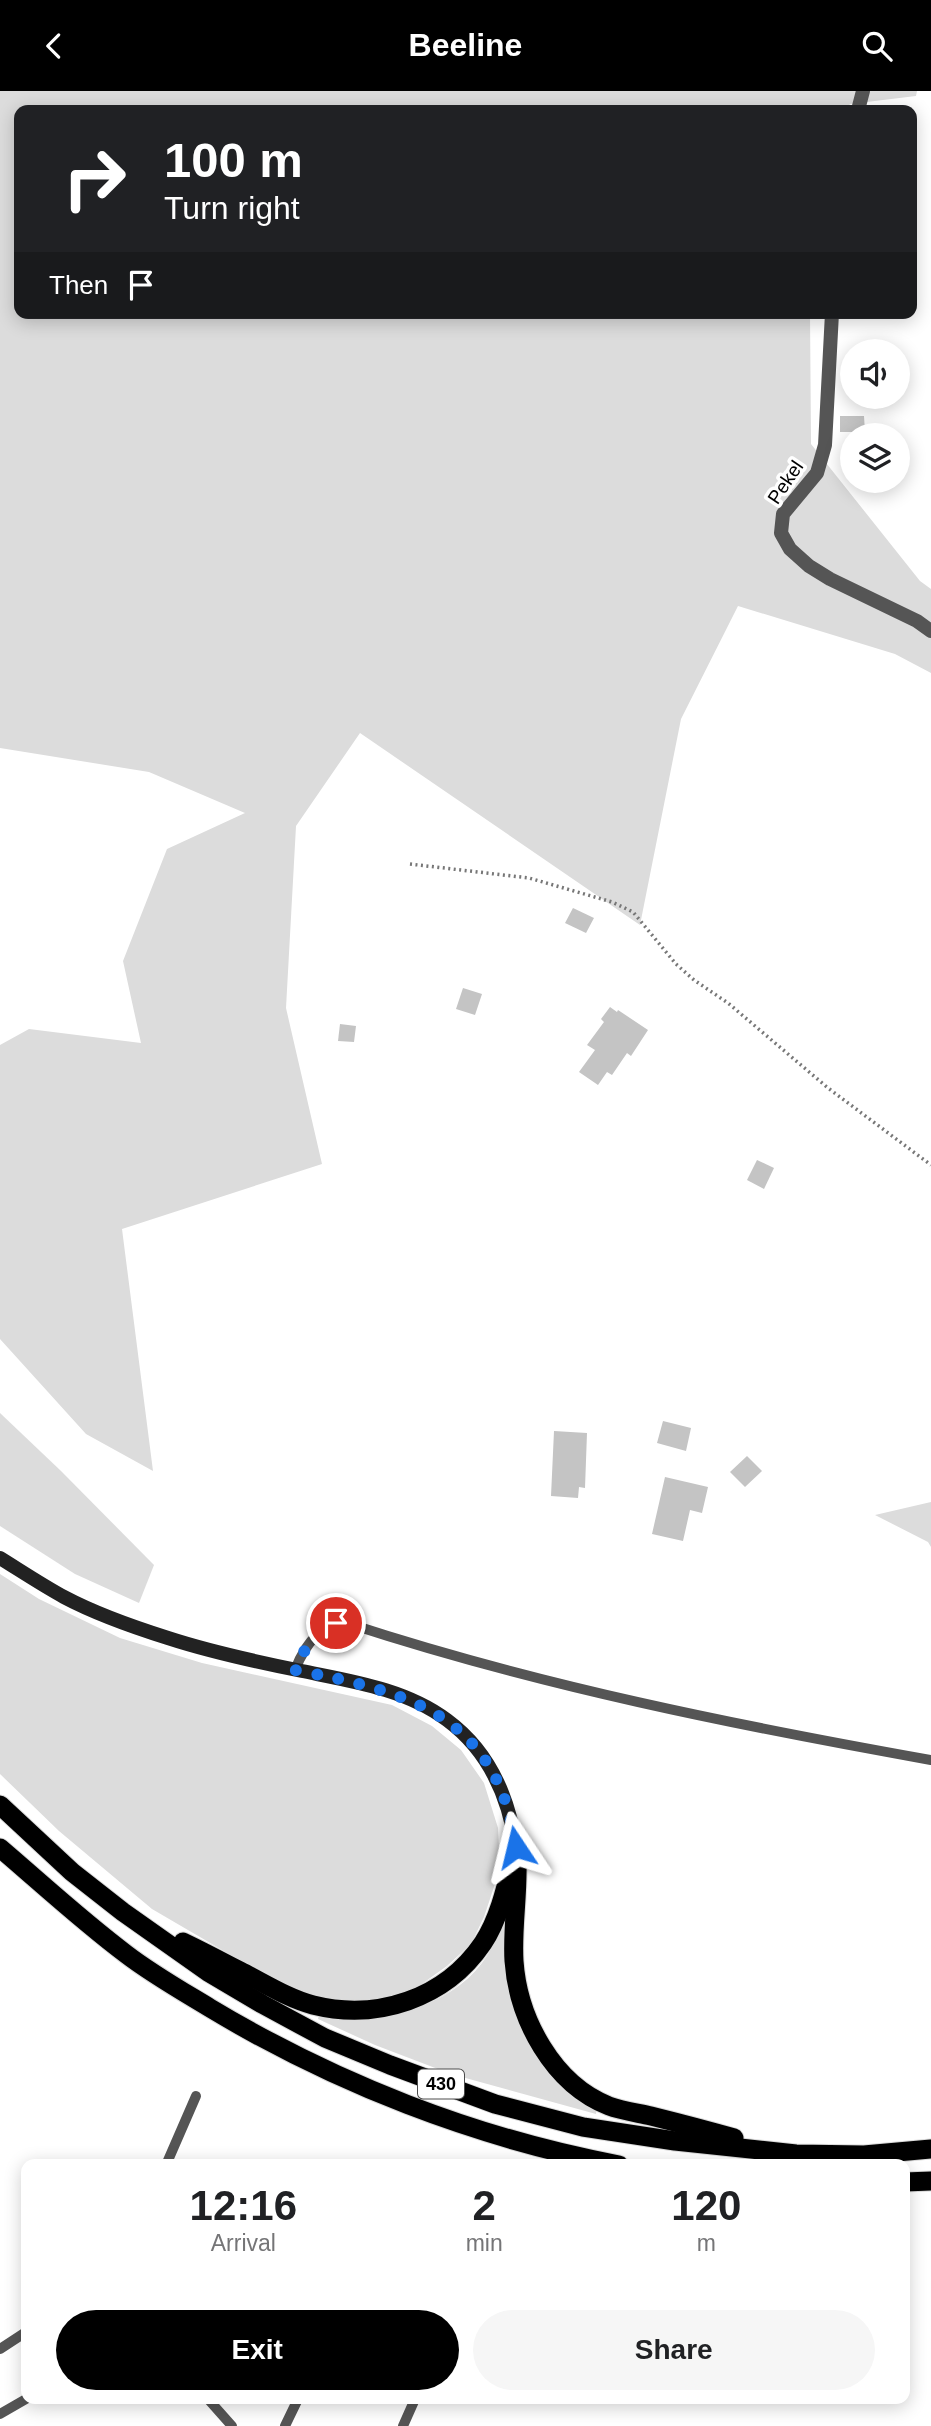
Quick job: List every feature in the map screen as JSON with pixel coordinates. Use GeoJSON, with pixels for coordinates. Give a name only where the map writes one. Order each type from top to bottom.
{"type":"FeatureCollection","features":[{"type":"Feature","properties":{"kind":"highway","name":"430"},"geometry":{"type":"LineString","coordinates":[[0,1805],[72,1872],[122,1912],[208,1972],[325,2038],[390,2066],[495,2104],[583,2127],[676,2141],[796,2154],[864,2155],[931,2149]]}},
{"type":"Feature","properties":{"kind":"highway"},"geometry":{"type":"LineString","coordinates":[[122,1912],[278,1991],[313,2005],[354,2011],[387,2007],[431,1993],[472,1957],[484,1942],[500,1905],[516,1847]]}},
{"type":"Feature","properties":{"kind":"highway"},"geometry":{"type":"LineString","coordinates":[[516,1847],[518,1893],[514,1961],[523,2007],[543,2050],[564,2075],[586,2093],[609,2106],[796,2154]]}},
{"type":"Feature","properties":{"kind":"highway","name":"430"},"geometry":{"type":"LineString","coordinates":[[0,1848],[126,1954],[186,1994],[265,2040],[384,2095],[487,2132],[585,2159]]}},
{"type":"Feature","properties":{"kind":"highway"},"geometry":{"type":"LineString","coordinates":[[910,2182],[931,2181]]}},
{"type":"Feature","properties":{"kind":"main road"},"geometry":{"type":"LineString","coordinates":[[0,1558],[64,1597],[169,1639],[371,1686],[411,1700],[447,1720],[475,1747],[494,1773],[512,1817],[516,1847]]}},
{"type":"Feature","properties":{"kind":"street","name":"Pekel"},"geometry":{"type":"LineString","coordinates":[[832,319],[825,445],[817,473],[783,514],[780,533],[790,549],[809,566],[917,621],[931,631]]}},
{"type":"Feature","properties":{"kind":"lane"},"geometry":{"type":"LineString","coordinates":[[295,1670],[302,1653],[323,1630],[336,1623],[350,1624],[438,1653],[611,1697],[931,1760]]}},
{"type":"Feature","properties":{"kind":"lane"},"geometry":{"type":"LineString","coordinates":[[169,2159],[196,2097]]}},
{"type":"Feature","properties":{"kind":"lane"},"geometry":{"type":"LineString","coordinates":[[0,2349],[21,2335]]}},
{"type":"Feature","properties":{"kind":"lane"},"geometry":{"type":"LineString","coordinates":[[0,2414],[21,2402]]}},
{"type":"Feature","properties":{"kind":"lane"},"geometry":{"type":"LineString","coordinates":[[212,2404],[232,2426]]}},
{"type":"Feature","properties":{"kind":"lane"},"geometry":{"type":"LineString","coordinates":[[285,2426],[296,2404]]}},
{"type":"Feature","properties":{"kind":"lane"},"geometry":{"type":"LineString","coordinates":[[403,2426],[413,2404]]}},
{"type":"Feature","properties":{"kind":"path"},"geometry":{"type":"LineString","coordinates":[[410,864],[529,878],[601,898],[633,912],[676,964],[694,980],[728,1003],[828,1088],[931,1165]]}},
{"type":"Feature","properties":{"kind":"shaded area"},"geometry":{"type":"Polygon","coordinates":[[[0,91],[917,91],[916,96],[849,105],[14,105],[14,319],[810,319],[811,444],[840,480],[840,493],[850,493],[920,581],[931,589],[931,673],[895,654],[738,606],[681,719],[640,925],[360,733],[296,826],[286,1008],[322,1164],[122,1229],[153,1471],[86,1434],[0,1339],[0,1045],[29,1029],[141,1043],[123,961],[167,849],[245,813],[149,772],[0,748],[0,91]]]}},
{"type":"Feature","properties":{"kind":"shaded area"},"geometry":{"type":"Polygon","coordinates":[[[0,1413],[154,1565],[139,1603],[75,1574],[0,1526],[0,1413]]]}},
{"type":"Feature","properties":{"kind":"shaded area"},"geometry":{"type":"Polygon","coordinates":[[[931,1502],[931,1547],[928,1542],[875,1515],[931,1502]]]}},
{"type":"Feature","properties":{"kind":"shaded area"},"geometry":{"type":"Polygon","coordinates":[[[0,1574],[39,1599],[120,1638],[202,1663],[392,1705],[432,1726],[461,1750],[484,1783],[498,1828],[500,1869],[484,1917],[471,1944],[419,1986],[387,1999],[354,2002],[318,1999],[284,1986],[152,1909],[59,1831],[0,1774],[0,1574]]]}},
{"type":"Feature","properties":{"kind":"shaded area"},"geometry":{"type":"Polygon","coordinates":[[[506,1909],[528,2040],[542,2064],[564,2087],[597,2108],[596,2114],[451,2074],[375,2045],[318,2019],[319,2015],[351,2020],[392,2015],[433,2001],[451,1991],[482,1963],[493,1945],[506,1909]]]}},
{"type":"Feature","properties":{"kind":"building"},"geometry":{"type":"Polygon","coordinates":[[[840,416],[864,416],[864,423],[840,423],[840,416]]]}},
{"type":"Feature","properties":{"kind":"building"},"geometry":{"type":"Polygon","coordinates":[[[573,908],[594,918],[586,933],[565,923],[573,908]]]}},
{"type":"Feature","properties":{"kind":"building"},"geometry":{"type":"Polygon","coordinates":[[[463,988],[482,994],[475,1015],[456,1009],[463,988]]]}},
{"type":"Feature","properties":{"kind":"building"},"geometry":{"type":"Polygon","coordinates":[[[610,1007],[648,1030],[631,1056],[627,1053],[612,1075],[607,1072],[598,1085],[579,1072],[595,1050],[587,1045],[604,1022],[601,1019],[610,1007]]]}},
{"type":"Feature","properties":{"kind":"building"},"geometry":{"type":"Polygon","coordinates":[[[340,1024],[356,1026],[354,1042],[338,1041],[340,1024]]]}},
{"type":"Feature","properties":{"kind":"building"},"geometry":{"type":"Polygon","coordinates":[[[757,1160],[774,1168],[764,1189],[747,1180],[757,1160]]]}},
{"type":"Feature","properties":{"kind":"building"},"geometry":{"type":"Polygon","coordinates":[[[663,1421],[691,1428],[686,1451],[657,1443],[663,1421]]]}},
{"type":"Feature","properties":{"kind":"building"},"geometry":{"type":"Polygon","coordinates":[[[554,1431],[587,1433],[585,1488],[579,1487],[578,1498],[551,1496],[554,1431]]]}},
{"type":"Feature","properties":{"kind":"building"},"geometry":{"type":"Polygon","coordinates":[[[747,1456],[762,1471],[745,1487],[730,1472],[747,1456]]]}},
{"type":"Feature","properties":{"kind":"building"},"geometry":{"type":"Polygon","coordinates":[[[665,1477],[708,1487],[702,1513],[690,1510],[683,1541],[652,1534],[665,1477]]]}},
{"type":"Feature","properties":{"kind":"route"},"geometry":{"type":"LineString","coordinates":[[336,1623],[311,1641],[295,1670],[371,1686],[411,1700],[447,1720],[475,1747],[494,1773],[512,1817],[516,1847]]}}]}
